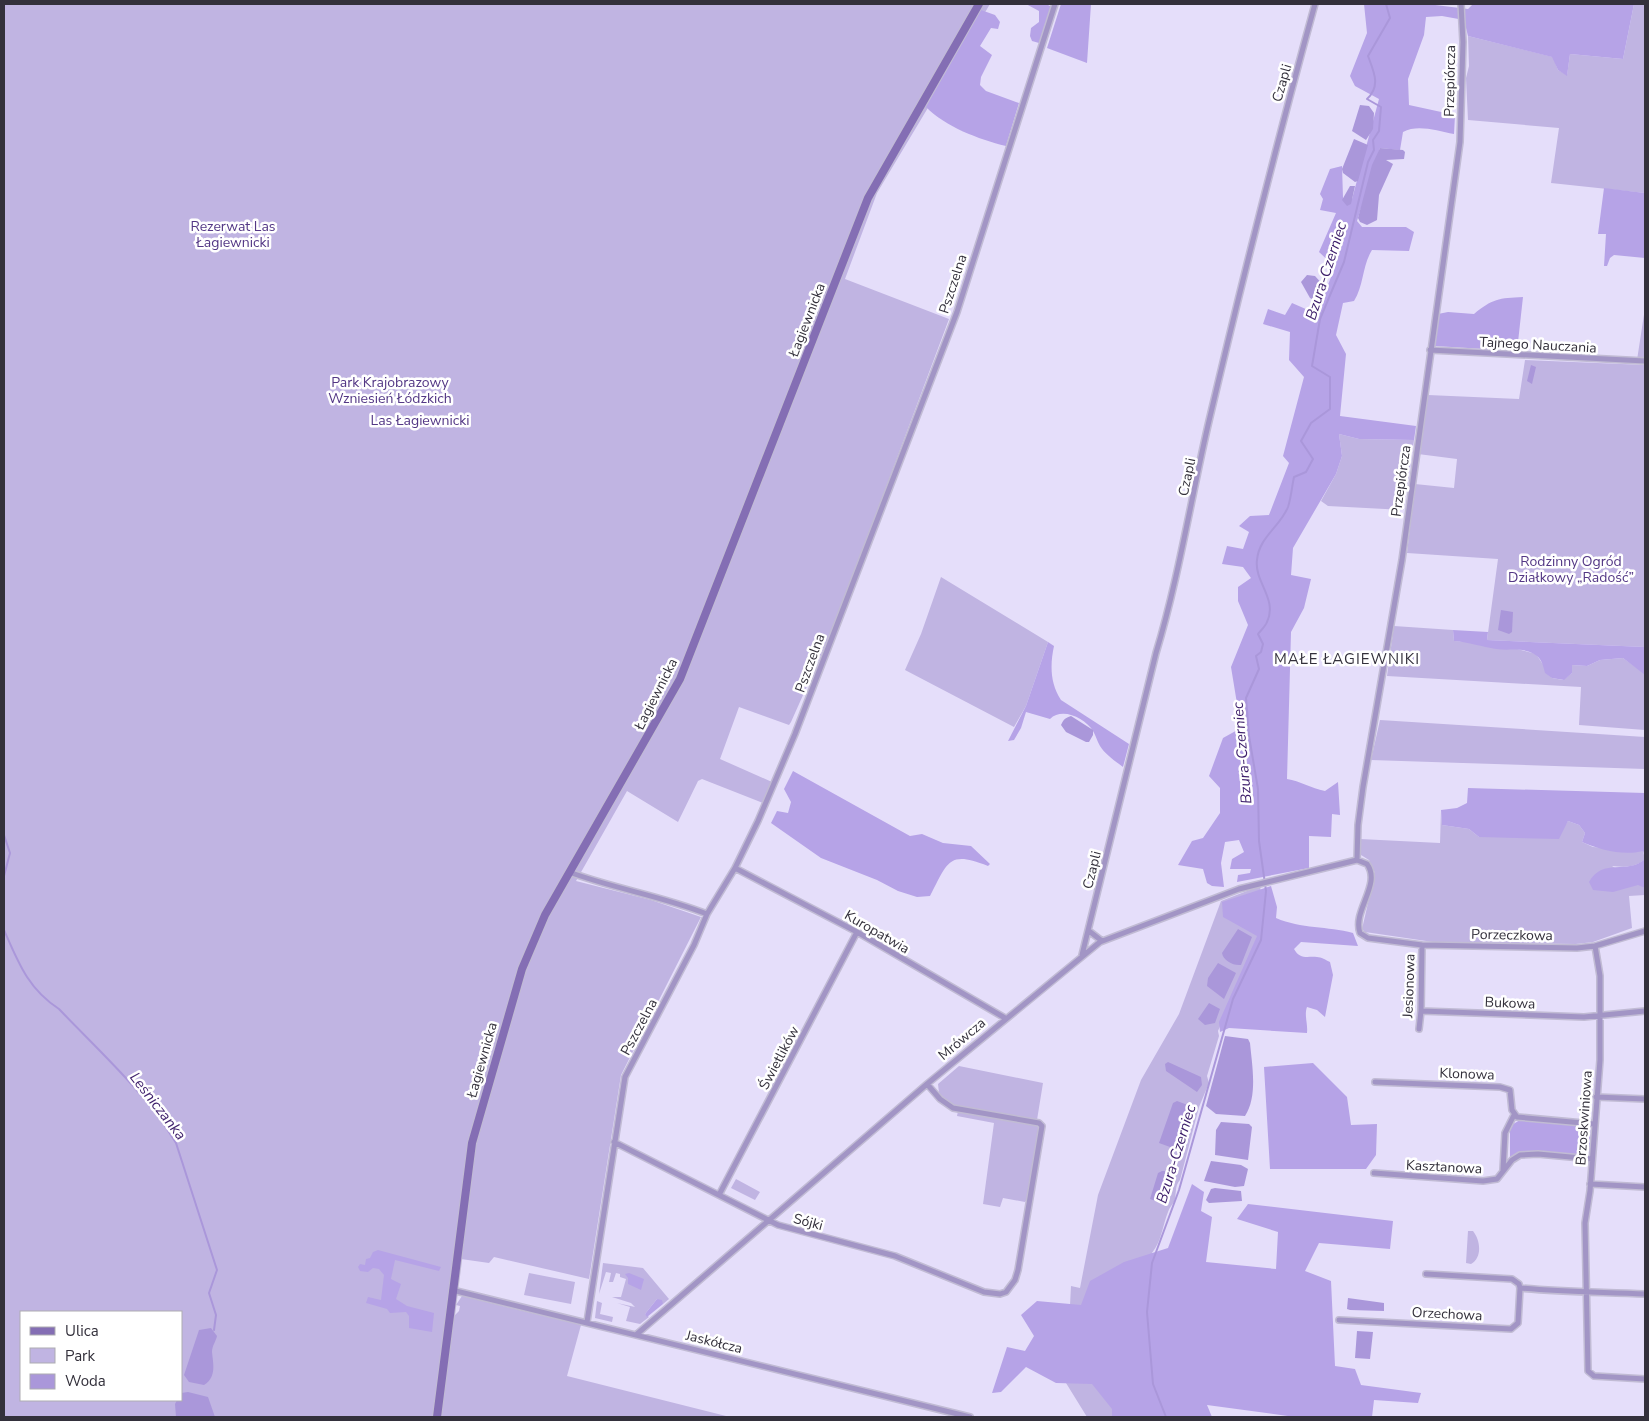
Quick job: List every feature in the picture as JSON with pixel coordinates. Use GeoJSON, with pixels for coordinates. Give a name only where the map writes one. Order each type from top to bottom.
{"type":"FeatureCollection","features":[{"type":"Feature","properties":{"kind":"street","name":"Łagiewnicka"},"geometry":{"type":"LineString","coordinates":[[437,1417],[472,1143],[527,955],[545,915],[680,679],[868,198],[979,4]]}},
{"type":"Feature","properties":{"kind":"street","name":"Pszczelna"},"geometry":{"type":"LineString","coordinates":[[587,1322],[614,1142],[626,1077],[694,945],[707,914],[735,868],[758,821],[795,734],[957,312],[1055,4]]}},
{"type":"Feature","properties":{"kind":"street","name":"Czapli"},"geometry":{"type":"LineString","coordinates":[[1082,955],[1156,653],[1169,611],[1211,416],[1278,138],[1315,4]]}},
{"type":"Feature","properties":{"kind":"street","name":"Przepiórcza"},"geometry":{"type":"LineString","coordinates":[[1358,860],[1358,825],[1402,560],[1460,142],[1463,42],[1461,4]]}},
{"type":"Feature","properties":{"kind":"street","name":"Tajnego Nauczania"},"geometry":{"type":"LineString","coordinates":[[1430,350],[1645,361]]}},
{"type":"Feature","properties":{"kind":"street","name":"Mrówcza"},"geometry":{"type":"LineString","coordinates":[[637,1334],[927,1084],[1082,955],[1102,941],[1256,884],[1358,860]]}},
{"type":"Feature","properties":{"kind":"street","name":"Porzeczkowa"},"geometry":{"type":"LineString","coordinates":[[1358,860],[1368,864],[1372,877],[1359,929],[1363,936],[1376,940],[1422,945],[1577,948],[1595,946],[1645,931]]}},
{"type":"Feature","properties":{"kind":"street","name":"Kuropatwia"},"geometry":{"type":"LineString","coordinates":[[735,868],[857,932],[1006,1018]]}},
{"type":"Feature","properties":{"kind":"street"},"geometry":{"type":"LineString","coordinates":[[569,872],[594,881],[673,901],[707,914]]}},
{"type":"Feature","properties":{"kind":"street"},"geometry":{"type":"LineString","coordinates":[[1089,931],[1102,941]]}},
{"type":"Feature","properties":{"kind":"street","name":"Świetlików"},"geometry":{"type":"LineString","coordinates":[[719,1195],[857,932]]}},
{"type":"Feature","properties":{"kind":"street","name":"Jesionowa"},"geometry":{"type":"LineString","coordinates":[[1419,1029],[1422,945]]}},
{"type":"Feature","properties":{"kind":"street","name":"Brzoskwiniowa"},"geometry":{"type":"LineString","coordinates":[[1595,946],[1600,976],[1598,1016],[1600,1060],[1584,1247],[1588,1291],[1588,1373],[1594,1376],[1645,1379]]}},
{"type":"Feature","properties":{"kind":"street","name":"Bukowa"},"geometry":{"type":"LineString","coordinates":[[1421,1011],[1584,1017],[1645,1011]]}},
{"type":"Feature","properties":{"kind":"street","name":"Klonowa"},"geometry":{"type":"LineString","coordinates":[[1375,1082],[1507,1088],[1511,1093],[1514,1115]]}},
{"type":"Feature","properties":{"kind":"street","name":"Sójki"},"geometry":{"type":"LineString","coordinates":[[614,1142],[785,1227],[895,1256],[984,1292],[1000,1294],[1006,1292],[1015,1280],[1018,1270],[1042,1126],[1039,1123],[953,1108],[942,1101],[927,1084]]}},
{"type":"Feature","properties":{"kind":"street"},"geometry":{"type":"LineString","coordinates":[[1596,1097],[1645,1100]]}},
{"type":"Feature","properties":{"kind":"street"},"geometry":{"type":"LineString","coordinates":[[1503,1171],[1505,1133],[1514,1115],[1525,1119],[1594,1124]]}},
{"type":"Feature","properties":{"kind":"street","name":"Kasztanowa"},"geometry":{"type":"LineString","coordinates":[[1374,1173],[1482,1181],[1497,1179],[1512,1160],[1526,1154],[1592,1159]]}},
{"type":"Feature","properties":{"kind":"street"},"geometry":{"type":"LineString","coordinates":[[1590,1184],[1645,1187]]}},
{"type":"Feature","properties":{"kind":"street"},"geometry":{"type":"LineString","coordinates":[[1426,1274],[1512,1279],[1519,1284],[1520,1288],[1573,1293],[1588,1291],[1645,1294]]}},
{"type":"Feature","properties":{"kind":"street","name":"Orzechowa"},"geometry":{"type":"LineString","coordinates":[[1339,1320],[1511,1329],[1518,1323],[1520,1288]]}},
{"type":"Feature","properties":{"kind":"street","name":"Jaskółcza"},"geometry":{"type":"LineString","coordinates":[[452,1290],[970,1417]]}},
{"type":"Feature","properties":{"kind":"green space","name":"Las Łagiewnicki"},"geometry":{"type":"Polygon","coordinates":[[[4,4],[990,4],[877,193],[845,279],[949,319],[836,621],[791,722],[789,725],[739,707],[720,759],[772,782],[763,803],[702,779],[698,781],[678,822],[627,791],[576,881],[651,900],[701,917],[621,1075],[589,1279],[494,1257],[489,1263],[461,1259],[454,1316],[459,1311],[460,1306],[456,1305],[462,1296],[581,1325],[567,1376],[730,1417],[4,1417],[4,4]]]}},
{"type":"Feature","properties":{"kind":"green space"},"geometry":{"type":"Polygon","coordinates":[[[1634,4],[1645,4],[1645,193],[1551,183],[1559,128],[1468,120],[1466,78],[1469,66],[1468,36],[1553,57],[1558,70],[1567,75],[1570,54],[1623,59],[1634,4]]]}},
{"type":"Feature","properties":{"kind":"green space"},"geometry":{"type":"Polygon","coordinates":[[[1645,308],[1645,359],[1637,360],[1645,308]]]}},
{"type":"Feature","properties":{"kind":"green space","name":"Rodzinny Ogród Działkowy „Radość”"},"geometry":{"type":"Polygon","coordinates":[[[1525,360],[1645,365],[1645,647],[1487,640],[1498,559],[1407,553],[1415,484],[1454,488],[1457,459],[1418,454],[1428,395],[1519,399],[1525,360]]]}},
{"type":"Feature","properties":{"kind":"green space"},"geometry":{"type":"Polygon","coordinates":[[[1339,434],[1359,439],[1414,440],[1404,510],[1328,506],[1321,501],[1336,474],[1342,456],[1339,434]]]}},
{"type":"Feature","properties":{"kind":"green space"},"geometry":{"type":"Polygon","coordinates":[[[941,577],[1048,642],[1026,706],[1014,727],[905,670],[921,634],[941,577]]]}},
{"type":"Feature","properties":{"kind":"green space"},"geometry":{"type":"Polygon","coordinates":[[[1394,626],[1453,630],[1454,641],[1471,642],[1499,649],[1517,649],[1536,654],[1552,678],[1563,680],[1572,673],[1572,665],[1587,666],[1600,660],[1623,658],[1645,674],[1645,730],[1579,725],[1581,687],[1387,676],[1394,626]]]}},
{"type":"Feature","properties":{"kind":"green space"},"geometry":{"type":"Polygon","coordinates":[[[1380,720],[1645,737],[1645,769],[1371,760],[1380,720]]]}},
{"type":"Feature","properties":{"kind":"green space"},"geometry":{"type":"Polygon","coordinates":[[[1441,810],[1442,825],[1469,829],[1479,837],[1561,831],[1568,821],[1579,825],[1585,833],[1582,842],[1593,847],[1643,851],[1645,859],[1638,864],[1625,867],[1612,866],[1645,888],[1645,895],[1629,896],[1632,928],[1593,942],[1576,944],[1433,942],[1365,932],[1362,929],[1375,873],[1369,860],[1361,855],[1360,839],[1440,843],[1441,810]]]}},
{"type":"Feature","properties":{"kind":"green space"},"geometry":{"type":"Polygon","coordinates":[[[1260,886],[1265,918],[1218,1031],[1219,1036],[1207,1076],[1209,1083],[1199,1107],[1180,1180],[1177,1185],[1175,1199],[1168,1211],[1160,1238],[1152,1253],[1168,1417],[1087,1417],[1066,1383],[1071,1286],[1080,1288],[1098,1195],[1141,1080],[1179,1014],[1221,901],[1260,886]]]}},
{"type":"Feature","properties":{"kind":"green space"},"geometry":{"type":"Polygon","coordinates":[[[959,1066],[1043,1083],[1037,1120],[953,1106],[939,1093],[938,1084],[959,1066]]]}},
{"type":"Feature","properties":{"kind":"green space"},"geometry":{"type":"Polygon","coordinates":[[[958,1111],[1035,1124],[1040,1129],[1028,1198],[1025,1202],[1003,1198],[1000,1207],[983,1204],[994,1123],[957,1116],[958,1111]]]}},
{"type":"Feature","properties":{"kind":"green space"},"geometry":{"type":"Polygon","coordinates":[[[736,1179],[760,1192],[755,1200],[731,1188],[736,1179]]]}},
{"type":"Feature","properties":{"kind":"green space"},"geometry":{"type":"Polygon","coordinates":[[[1468,1231],[1473,1231],[1479,1244],[1479,1254],[1471,1264],[1466,1263],[1468,1231]]]}},
{"type":"Feature","properties":{"kind":"green space"},"geometry":{"type":"Polygon","coordinates":[[[603,1263],[643,1268],[669,1299],[663,1304],[657,1299],[645,1314],[649,1317],[640,1324],[626,1321],[630,1307],[617,1303],[635,1307],[631,1303],[612,1297],[621,1297],[626,1279],[616,1273],[613,1282],[609,1282],[611,1273],[606,1272],[599,1294],[603,1263]]]}},
{"type":"Feature","properties":{"kind":"green space"},"geometry":{"type":"Polygon","coordinates":[[[529,1273],[575,1282],[571,1304],[524,1295],[529,1273]]]}},
{"type":"Feature","properties":{"kind":"green space"},"geometry":{"type":"Polygon","coordinates":[[[597,1301],[602,1303],[600,1314],[613,1317],[612,1322],[595,1318],[597,1301]]]}},
{"type":"Feature","properties":{"kind":"shaded area"},"geometry":{"type":"Polygon","coordinates":[[[1026,4],[1046,4],[1052,7],[1039,43],[1032,41],[1030,36],[1031,28],[1039,22],[1039,11],[1026,4]]]}},
{"type":"Feature","properties":{"kind":"shaded area"},"geometry":{"type":"Polygon","coordinates":[[[1061,4],[1091,4],[1087,63],[1047,48],[1061,4]]]}},
{"type":"Feature","properties":{"kind":"shaded area"},"geometry":{"type":"Polygon","coordinates":[[[1364,4],[1427,4],[1468,9],[1473,4],[1634,4],[1623,59],[1570,54],[1567,76],[1558,70],[1552,57],[1468,36],[1464,20],[1442,16],[1426,17],[1424,35],[1408,79],[1409,105],[1455,115],[1454,134],[1428,129],[1409,130],[1403,132],[1400,150],[1380,148],[1357,221],[1362,227],[1406,227],[1414,232],[1409,251],[1372,250],[1366,262],[1360,289],[1354,301],[1343,303],[1336,335],[1346,354],[1340,416],[1416,426],[1414,440],[1359,439],[1339,434],[1342,456],[1336,474],[1293,548],[1291,575],[1311,579],[1304,608],[1291,632],[1287,779],[1325,791],[1338,782],[1340,815],[1332,814],[1331,837],[1309,836],[1309,868],[1237,882],[1238,875],[1250,873],[1251,869],[1230,869],[1232,859],[1244,852],[1239,840],[1225,842],[1221,863],[1224,887],[1212,886],[1207,883],[1203,869],[1178,865],[1192,841],[1203,838],[1220,813],[1220,788],[1209,776],[1223,738],[1241,728],[1231,667],[1248,625],[1238,601],[1238,587],[1251,578],[1243,567],[1222,564],[1227,546],[1243,549],[1249,532],[1239,526],[1250,516],[1269,515],[1289,463],[1283,456],[1304,377],[1289,360],[1290,332],[1263,324],[1268,309],[1285,315],[1292,303],[1308,310],[1318,310],[1335,267],[1319,252],[1336,213],[1320,210],[1323,199],[1320,194],[1330,169],[1342,166],[1343,198],[1352,199],[1379,99],[1355,86],[1350,76],[1367,33],[1364,4]]]}},
{"type":"Feature","properties":{"kind":"shaded area"},"geometry":{"type":"Polygon","coordinates":[[[981,10],[995,15],[1000,22],[998,29],[991,28],[980,46],[992,55],[981,77],[980,85],[986,91],[1019,103],[1006,146],[984,140],[963,131],[943,121],[926,107],[981,10]]]}},
{"type":"Feature","properties":{"kind":"shaded area"},"geometry":{"type":"Polygon","coordinates":[[[1604,188],[1645,193],[1645,258],[1614,255],[1610,258],[1607,266],[1604,266],[1606,234],[1598,234],[1604,188]]]}},
{"type":"Feature","properties":{"kind":"shaded area"},"geometry":{"type":"Polygon","coordinates":[[[1523,297],[1517,351],[1435,346],[1438,314],[1448,312],[1474,314],[1496,300],[1523,297]]]}},
{"type":"Feature","properties":{"kind":"shaded area"},"geometry":{"type":"Polygon","coordinates":[[[1453,630],[1488,632],[1487,640],[1645,647],[1645,675],[1623,658],[1600,660],[1587,666],[1572,665],[1572,673],[1564,680],[1552,678],[1545,673],[1543,665],[1534,654],[1520,650],[1496,649],[1454,641],[1453,630]]]}},
{"type":"Feature","properties":{"kind":"shaded area"},"geometry":{"type":"Polygon","coordinates":[[[1048,642],[1054,646],[1052,674],[1057,694],[1061,700],[1129,744],[1123,767],[1102,749],[1093,731],[1085,722],[1067,714],[1061,714],[1050,719],[1026,712],[1021,728],[1014,740],[1008,741],[1026,706],[1048,642]]]}},
{"type":"Feature","properties":{"kind":"shaded area"},"geometry":{"type":"Polygon","coordinates":[[[793,771],[910,836],[922,834],[943,843],[971,846],[990,864],[988,866],[975,861],[957,859],[946,867],[930,896],[917,897],[898,891],[877,880],[821,858],[771,823],[777,811],[788,813],[791,802],[784,789],[793,771]]]}},
{"type":"Feature","properties":{"kind":"shaded area"},"geometry":{"type":"Polygon","coordinates":[[[1468,788],[1645,793],[1645,856],[1643,851],[1628,853],[1612,851],[1582,842],[1585,833],[1579,825],[1568,821],[1559,839],[1479,837],[1469,829],[1442,825],[1441,810],[1457,808],[1467,803],[1468,788]]]}},
{"type":"Feature","properties":{"kind":"shaded area"},"geometry":{"type":"Polygon","coordinates":[[[1645,859],[1645,888],[1638,885],[1613,892],[1593,890],[1589,882],[1601,870],[1631,866],[1645,859]]]}},
{"type":"Feature","properties":{"kind":"shaded area"},"geometry":{"type":"Polygon","coordinates":[[[1271,886],[1277,907],[1276,918],[1305,926],[1353,933],[1358,946],[1301,942],[1294,949],[1301,956],[1319,957],[1330,962],[1333,975],[1325,1017],[1317,1010],[1307,1007],[1307,1033],[1229,1028],[1220,1032],[1219,1022],[1257,936],[1223,917],[1222,902],[1271,886]]]}},
{"type":"Feature","properties":{"kind":"shaded area"},"geometry":{"type":"Polygon","coordinates":[[[1313,1063],[1347,1097],[1351,1125],[1377,1124],[1376,1155],[1366,1169],[1270,1169],[1264,1067],[1313,1063]]]}},
{"type":"Feature","properties":{"kind":"shaded area"},"geometry":{"type":"Polygon","coordinates":[[[1520,1120],[1588,1125],[1590,1127],[1591,1145],[1582,1157],[1555,1153],[1525,1152],[1510,1158],[1510,1126],[1520,1120]]]}},
{"type":"Feature","properties":{"kind":"shaded area"},"geometry":{"type":"Polygon","coordinates":[[[1192,1184],[1204,1192],[1201,1211],[1212,1217],[1206,1262],[1276,1269],[1278,1232],[1237,1219],[1248,1204],[1393,1221],[1390,1249],[1319,1243],[1305,1271],[1331,1281],[1335,1366],[1355,1369],[1361,1385],[1421,1393],[1418,1403],[1374,1400],[1372,1417],[1295,1417],[1207,1405],[1212,1417],[1112,1417],[1112,1409],[1092,1384],[1056,1383],[1026,1367],[1001,1392],[992,1393],[1007,1347],[1025,1351],[1034,1336],[1021,1315],[1037,1301],[1081,1305],[1090,1281],[1124,1262],[1168,1248],[1192,1184]]]}},
{"type":"Feature","properties":{"kind":"shaded area"},"geometry":{"type":"Polygon","coordinates":[[[378,1250],[441,1267],[439,1271],[395,1260],[391,1279],[401,1284],[396,1299],[407,1306],[434,1313],[432,1332],[409,1328],[409,1316],[406,1312],[390,1313],[387,1309],[366,1303],[368,1297],[381,1300],[384,1275],[379,1269],[373,1268],[368,1272],[360,1271],[358,1267],[360,1264],[365,1265],[366,1259],[370,1258],[373,1252],[378,1250]]]}},
{"type":"Feature","properties":{"kind":"shaded area"},"geometry":{"type":"Polygon","coordinates":[[[629,1273],[644,1279],[641,1290],[628,1284],[628,1278],[625,1274],[629,1273]]]}},
{"type":"Feature","properties":{"kind":"shaded area"},"geometry":{"type":"Polygon","coordinates":[[[657,1299],[662,1300],[663,1304],[647,1317],[645,1314],[657,1299]]]}},
{"type":"Feature","properties":{"kind":"water"},"geometry":{"type":"Polygon","coordinates":[[[1360,105],[1369,106],[1374,113],[1373,129],[1366,140],[1352,131],[1360,105]]]}},
{"type":"Feature","properties":{"kind":"water"},"geometry":{"type":"Polygon","coordinates":[[[1354,139],[1368,145],[1358,181],[1355,182],[1343,173],[1342,169],[1354,139]]]}},
{"type":"Feature","properties":{"kind":"water"},"geometry":{"type":"Polygon","coordinates":[[[1380,148],[1403,150],[1405,152],[1404,159],[1386,160],[1393,164],[1379,195],[1377,220],[1367,225],[1360,222],[1358,218],[1372,165],[1380,148]]]}},
{"type":"Feature","properties":{"kind":"water"},"geometry":{"type":"Polygon","coordinates":[[[1350,186],[1355,186],[1351,204],[1347,206],[1342,200],[1350,186]]]}},
{"type":"Feature","properties":{"kind":"water"},"geometry":{"type":"Polygon","coordinates":[[[1307,275],[1315,276],[1324,286],[1316,301],[1310,298],[1301,282],[1307,275]]]}},
{"type":"Feature","properties":{"kind":"water"},"geometry":{"type":"Polygon","coordinates":[[[1531,365],[1536,367],[1532,384],[1527,381],[1531,365]]]}},
{"type":"Feature","properties":{"kind":"water"},"geometry":{"type":"Polygon","coordinates":[[[1501,610],[1513,612],[1512,632],[1509,634],[1498,630],[1501,610]]]}},
{"type":"Feature","properties":{"kind":"water"},"geometry":{"type":"Polygon","coordinates":[[[1071,716],[1093,730],[1093,735],[1089,742],[1066,732],[1061,725],[1065,719],[1071,716]]]}},
{"type":"Feature","properties":{"kind":"water"},"geometry":{"type":"Polygon","coordinates":[[[1238,929],[1252,937],[1241,965],[1235,965],[1224,958],[1222,953],[1238,929]]]}},
{"type":"Feature","properties":{"kind":"water"},"geometry":{"type":"Polygon","coordinates":[[[1218,963],[1236,973],[1224,999],[1207,986],[1208,978],[1218,963]]]}},
{"type":"Feature","properties":{"kind":"water"},"geometry":{"type":"Polygon","coordinates":[[[1209,1003],[1220,1009],[1215,1023],[1205,1025],[1198,1019],[1209,1003]]]}},
{"type":"Feature","properties":{"kind":"water"},"geometry":{"type":"Polygon","coordinates":[[[1225,1036],[1248,1039],[1250,1043],[1253,1090],[1252,1099],[1245,1116],[1216,1114],[1206,1106],[1225,1036]]]}},
{"type":"Feature","properties":{"kind":"water"},"geometry":{"type":"Polygon","coordinates":[[[1168,1062],[1201,1077],[1202,1085],[1197,1092],[1166,1071],[1165,1064],[1168,1062]]]}},
{"type":"Feature","properties":{"kind":"water"},"geometry":{"type":"Polygon","coordinates":[[[1177,1101],[1194,1109],[1188,1120],[1181,1151],[1159,1143],[1173,1103],[1177,1101]]]}},
{"type":"Feature","properties":{"kind":"water"},"geometry":{"type":"Polygon","coordinates":[[[1221,1122],[1249,1124],[1252,1127],[1248,1160],[1215,1155],[1216,1130],[1221,1122]]]}},
{"type":"Feature","properties":{"kind":"water"},"geometry":{"type":"Polygon","coordinates":[[[1211,1161],[1241,1165],[1248,1169],[1244,1186],[1235,1187],[1204,1181],[1211,1161]]]}},
{"type":"Feature","properties":{"kind":"water"},"geometry":{"type":"Polygon","coordinates":[[[1166,1171],[1173,1178],[1169,1199],[1164,1204],[1150,1199],[1158,1173],[1166,1171]]]}},
{"type":"Feature","properties":{"kind":"water"},"geometry":{"type":"Polygon","coordinates":[[[1211,1189],[1241,1191],[1242,1201],[1209,1203],[1206,1200],[1211,1189]]]}},
{"type":"Feature","properties":{"kind":"water"},"geometry":{"type":"Polygon","coordinates":[[[1348,1298],[1384,1303],[1384,1311],[1347,1309],[1348,1298]]]}},
{"type":"Feature","properties":{"kind":"water"},"geometry":{"type":"Polygon","coordinates":[[[211,1328],[217,1336],[212,1350],[213,1374],[204,1385],[189,1382],[184,1375],[199,1330],[211,1328]]]}},
{"type":"Feature","properties":{"kind":"water"},"geometry":{"type":"Polygon","coordinates":[[[1357,1331],[1373,1332],[1370,1359],[1355,1358],[1357,1331]]]}},
{"type":"Feature","properties":{"kind":"water"},"geometry":{"type":"Polygon","coordinates":[[[188,1392],[208,1397],[215,1417],[176,1417],[175,1404],[176,1401],[182,1401],[182,1393],[188,1392]]]}},
{"type":"Feature","properties":{"kind":"waterway","name":"Bzura-Czerniec"},"geometry":{"type":"LineString","coordinates":[[1166,1417],[1153,1384],[1147,1312],[1152,1263],[1179,1190],[1233,999],[1261,940],[1266,891],[1259,841],[1258,789],[1249,736],[1246,698],[1259,669],[1256,656],[1261,652],[1263,644],[1258,634],[1266,624],[1270,614],[1270,606],[1259,576],[1257,560],[1266,538],[1288,507],[1294,477],[1306,472],[1313,459],[1301,441],[1311,423],[1330,409],[1330,377],[1312,366],[1320,319],[1344,262],[1368,162],[1374,150],[1373,140],[1379,131],[1381,107],[1367,99],[1375,84],[1374,73],[1368,56],[1390,18],[1386,4]]}},
{"type":"Feature","properties":{"kind":"waterway","name":"Leśniczanka"},"geometry":{"type":"LineString","coordinates":[[4,835],[10,853],[4,876]]}},
{"type":"Feature","properties":{"kind":"waterway","name":"Leśniczanka"},"geometry":{"type":"LineString","coordinates":[[4,930],[19,964],[39,993],[59,1009],[121,1073],[151,1107],[176,1143],[217,1270],[209,1293],[216,1315],[214,1330]]}},
{"type":"Feature","properties":{"kind":"district","name":"MAŁE ŁAGIEWNIKI"},"geometry":{"type":"Point","coordinates":[1347,659]}},
{"type":"Feature","properties":{"kind":"park label","name":"Rezerwat Las Łagiewnicki"},"geometry":{"type":"Point","coordinates":[233,234]}},
{"type":"Feature","properties":{"kind":"park label","name":"Park Krajobrazowy Wzniesień Łódzkich"},"geometry":{"type":"Point","coordinates":[390,390]}}]}
